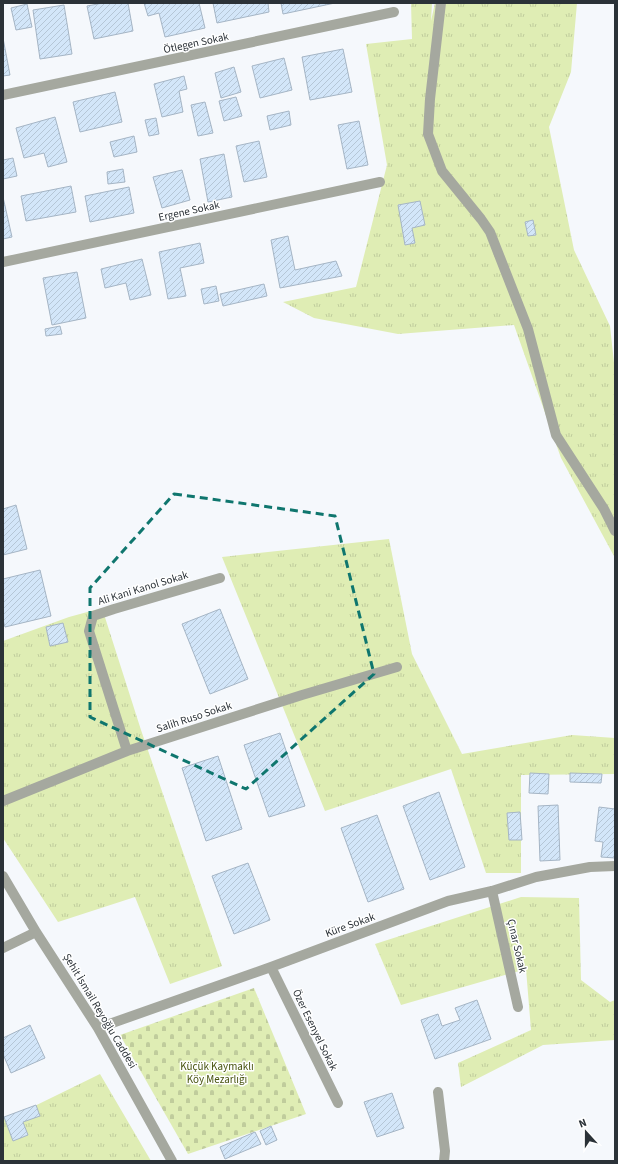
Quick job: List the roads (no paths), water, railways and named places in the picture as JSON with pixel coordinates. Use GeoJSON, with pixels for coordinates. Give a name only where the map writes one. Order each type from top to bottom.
{"type":"FeatureCollection","features":[{"type":"Feature","properties":{"kind":"street"},"geometry":{"type":"LineString","coordinates":[[441,3],[430,99],[428,134],[442,171],[490,232],[528,329],[556,435],[604,509],[615,531]]}},
{"type":"Feature","properties":{"kind":"street","name":"Ötlegen Sokak"},"geometry":{"type":"LineString","coordinates":[[3,95],[394,12]]}},
{"type":"Feature","properties":{"kind":"street","name":"Ergene Sokak"},"geometry":{"type":"LineString","coordinates":[[3,262],[380,182]]}},
{"type":"Feature","properties":{"kind":"street","name":"Ali Kani Kanol Sokak"},"geometry":{"type":"LineString","coordinates":[[127,751],[89,631],[94,616],[220,578]]}},
{"type":"Feature","properties":{"kind":"street","name":"Salih Ruso Sokak"},"geometry":{"type":"LineString","coordinates":[[3,800],[127,751],[397,667]]}},
{"type":"Feature","properties":{"kind":"street","name":"Küre Sokak"},"geometry":{"type":"LineString","coordinates":[[98,1028],[271,967],[448,902],[492,891],[536,877],[590,867],[615,866]]}},
{"type":"Feature","properties":{"kind":"street","name":"Şehit İsmail Reyoğlu Caddesi"},"geometry":{"type":"LineString","coordinates":[[3,876],[36,932],[98,1028],[172,1161]]}},
{"type":"Feature","properties":{"kind":"street","name":"Çınar Sokak"},"geometry":{"type":"LineString","coordinates":[[492,891],[518,1006]]}},
{"type":"Feature","properties":{"kind":"street"},"geometry":{"type":"LineString","coordinates":[[3,948],[36,932]]}},
{"type":"Feature","properties":{"kind":"street","name":"Özer Esenyel Sokak"},"geometry":{"type":"LineString","coordinates":[[271,967],[338,1103]]}},
{"type":"Feature","properties":{"kind":"street"},"geometry":{"type":"LineString","coordinates":[[438,1092],[445,1151],[444,1161]]}},
{"type":"Feature","properties":{"kind":"park label","name":"Küçük Kaymaklı Köy Mezarlığı"},"geometry":{"type":"Point","coordinates":[217,1072]}}]}
